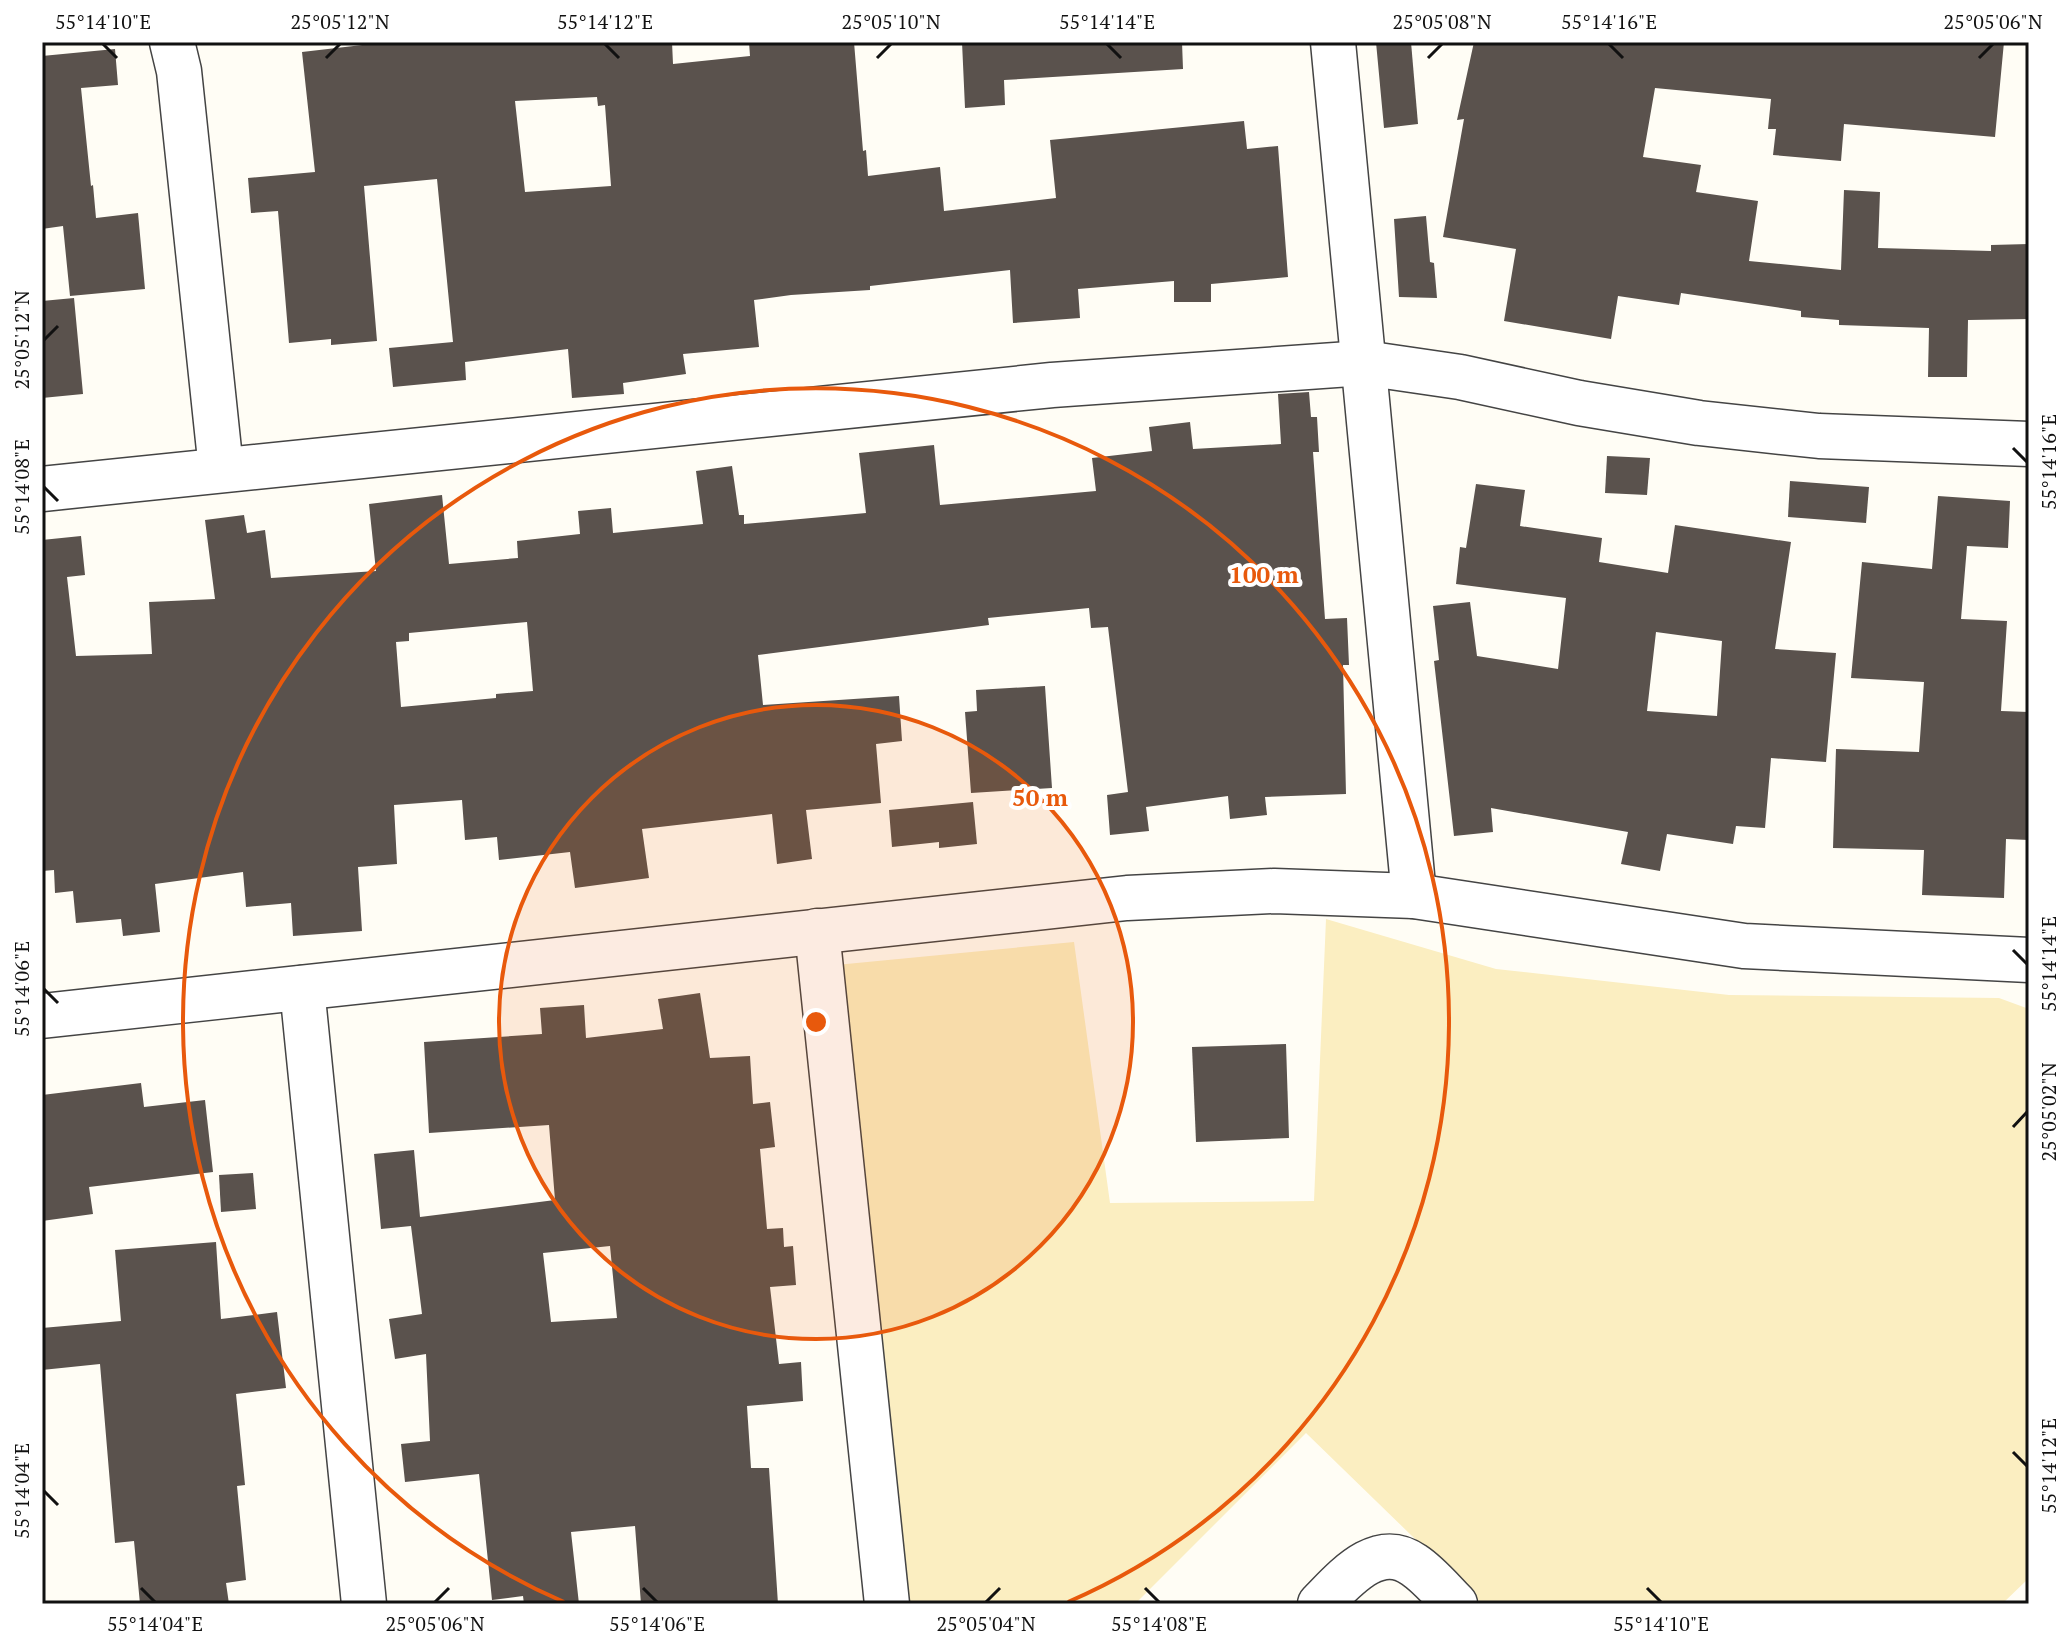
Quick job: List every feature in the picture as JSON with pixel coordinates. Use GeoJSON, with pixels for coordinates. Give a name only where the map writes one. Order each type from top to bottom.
{"type":"FeatureCollection","features":[{"type":"Feature","properties":{"kind":"street"},"geometry":{"type":"LineString","coordinates":[[1333,42],[1414,896]]}},
{"type":"Feature","properties":{"kind":"street"},"geometry":{"type":"LineString","coordinates":[[178,52],[221,469]]}},
{"type":"Feature","properties":{"kind":"street"},"geometry":{"type":"LineString","coordinates":[[42,489],[1052,385],[1364,363],[1460,377],[1579,403],[1699,423],[1819,436],[2029,444]]}},
{"type":"Feature","properties":{"kind":"street"},"geometry":{"type":"LineString","coordinates":[[42,1016],[1127,898],[1274,891],[1414,896],[1744,946],[2029,960]]}},
{"type":"Feature","properties":{"kind":"street"},"geometry":{"type":"LineString","coordinates":[[817,931],[887,1604]]}},
{"type":"Feature","properties":{"kind":"street"},"geometry":{"type":"LineString","coordinates":[[302,988],[364,1604]]}},
{"type":"Feature","properties":{"kind":"street"},"geometry":{"type":"LineString","coordinates":[[1320,1604],[1362,1564],[1391,1557],[1404,1559],[1416,1566],[1455,1604]]}},
{"type":"Feature","properties":{"kind":"sand"},"geometry":{"type":"Polygon","coordinates":[[[1326,919],[1496,969],[1729,995],[1999,998],[2029,1009],[2029,1578],[2002,1604],[1482,1604],[1306,1433],[1135,1604],[906,1604],[836,965],[1074,942],[1110,1203],[1314,1201],[1326,919]]]}},
{"type":"Feature","properties":{"kind":"building"},"geometry":{"type":"Polygon","coordinates":[[[388,42],[672,42],[673,64],[750,56],[749,42],[854,42],[868,176],[940,167],[944,211],[1056,198],[1050,140],[1244,121],[1247,149],[1278,146],[1288,277],[1211,284],[1211,302],[1174,302],[1174,281],[1078,289],[1080,318],[1013,323],[1010,270],[870,286],[870,290],[791,295],[754,300],[759,347],[683,354],[686,374],[623,383],[624,394],[572,398],[568,349],[465,362],[466,380],[393,387],[389,348],[453,342],[437,179],[364,186],[377,341],[331,345],[331,339],[289,343],[278,211],[251,213],[248,178],[315,172],[302,52],[388,42]],[[597,97],[515,101],[525,192],[611,186],[605,105],[598,106],[597,97]]]}},
{"type":"Feature","properties":{"kind":"building"},"geometry":{"type":"Polygon","coordinates":[[[962,42],[1182,42],[1183,69],[1004,80],[1005,105],[965,108],[962,42]]]}},
{"type":"Feature","properties":{"kind":"building"},"geometry":{"type":"Polygon","coordinates":[[[1376,42],[1411,42],[1418,124],[1384,128],[1376,42]]]}},
{"type":"Feature","properties":{"kind":"building"},"geometry":{"type":"Polygon","coordinates":[[[1474,42],[2004,42],[1995,137],[1844,124],[1841,161],[1773,155],[1776,129],[1768,129],[1771,99],[1655,88],[1643,157],[1701,165],[1696,192],[1758,201],[1749,261],[1841,270],[1844,190],[1880,192],[1878,248],[1991,251],[1991,245],[2029,244],[2029,319],[1968,320],[1967,377],[1928,377],[1929,328],[1839,325],[1839,320],[1801,317],[1801,311],[1681,293],[1679,305],[1618,296],[1611,339],[1504,321],[1516,249],[1443,237],[1464,119],[1457,120],[1474,42]]]}},
{"type":"Feature","properties":{"kind":"building"},"geometry":{"type":"Polygon","coordinates":[[[115,49],[118,85],[81,88],[91,186],[96,218],[138,213],[145,289],[70,296],[63,226],[42,229],[42,56],[115,49]]]}},
{"type":"Feature","properties":{"kind":"building"},"geometry":{"type":"Polygon","coordinates":[[[1426,216],[1437,298],[1399,297],[1394,219],[1426,216]]]}},
{"type":"Feature","properties":{"kind":"building"},"geometry":{"type":"Polygon","coordinates":[[[74,298],[83,394],[42,398],[42,301],[74,298]]]}},
{"type":"Feature","properties":{"kind":"building"},"geometry":{"type":"Polygon","coordinates":[[[1309,392],[1311,417],[1317,417],[1319,452],[1313,452],[1325,619],[1347,618],[1349,665],[1343,665],[1346,794],[1265,797],[1267,815],[1230,819],[1228,796],[1146,807],[1149,831],[1110,835],[1107,795],[1128,792],[1108,627],[1091,628],[1089,608],[988,618],[989,625],[758,655],[763,705],[899,696],[902,741],[876,744],[881,803],[806,810],[812,859],[777,864],[772,814],[642,829],[649,878],[575,888],[570,852],[499,860],[497,837],[465,840],[462,800],[394,805],[397,864],[358,867],[362,931],[293,936],[291,903],[246,907],[243,872],[155,884],[160,932],[123,936],[121,919],[76,923],[73,891],[55,893],[54,870],[42,871],[42,540],[81,536],[85,575],[67,577],[76,656],[152,654],[149,602],[215,599],[205,520],[244,515],[247,533],[265,530],[271,578],[376,571],[369,504],[442,495],[449,564],[518,558],[517,541],[580,534],[578,511],[611,508],[613,533],[703,524],[696,471],[732,466],[739,515],[744,515],[744,524],[866,513],[859,453],[934,445],[940,505],[1096,491],[1092,458],[1152,451],[1149,427],[1190,422],[1193,449],[1281,444],[1278,394],[1309,392]],[[527,622],[409,633],[409,641],[396,642],[401,707],[496,698],[496,694],[533,691],[527,622]]]}},
{"type":"Feature","properties":{"kind":"building"},"geometry":{"type":"Polygon","coordinates":[[[1607,456],[1650,458],[1647,495],[1605,493],[1607,456]]]}},
{"type":"Feature","properties":{"kind":"building"},"geometry":{"type":"Polygon","coordinates":[[[1790,481],[1869,487],[1866,523],[1788,517],[1790,481]]]}},
{"type":"Feature","properties":{"kind":"building"},"geometry":{"type":"Polygon","coordinates":[[[1476,484],[1525,490],[1520,526],[1602,538],[1599,562],[1668,573],[1675,525],[1791,542],[1775,649],[1836,653],[1826,762],[1771,758],[1765,828],[1736,826],[1733,844],[1667,834],[1660,871],[1621,864],[1628,832],[1491,808],[1493,832],[1454,836],[1434,661],[1439,660],[1433,606],[1470,602],[1477,656],[1558,669],[1566,598],[1456,584],[1460,547],[1466,548],[1476,484]],[[1656,632],[1647,711],[1717,716],[1722,641],[1656,632]]]}},
{"type":"Feature","properties":{"kind":"building"},"geometry":{"type":"Polygon","coordinates":[[[1938,496],[2010,501],[2008,548],[1967,546],[1961,619],[2007,621],[2001,711],[2029,712],[2029,840],[2006,839],[2004,898],[1922,895],[1924,850],[1833,848],[1836,749],[1919,752],[1924,682],[1851,678],[1862,562],[1932,569],[1938,496]]]}},
{"type":"Feature","properties":{"kind":"building"},"geometry":{"type":"Polygon","coordinates":[[[1045,686],[1052,788],[971,793],[965,712],[977,711],[976,690],[1045,686]]]}},
{"type":"Feature","properties":{"kind":"building"},"geometry":{"type":"Polygon","coordinates":[[[973,802],[977,844],[939,848],[939,842],[892,847],[889,810],[973,802]]]}},
{"type":"Feature","properties":{"kind":"building"},"geometry":{"type":"Polygon","coordinates":[[[700,993],[710,1058],[750,1056],[753,1104],[770,1102],[775,1147],[760,1149],[767,1229],[783,1228],[784,1247],[793,1246],[796,1285],[770,1287],[779,1364],[801,1362],[803,1401],[747,1406],[751,1468],[769,1468],[778,1604],[641,1604],[635,1526],[571,1532],[579,1604],[524,1604],[523,1596],[492,1600],[479,1474],[405,1482],[401,1444],[430,1441],[426,1354],[395,1359],[389,1319],[422,1314],[411,1226],[381,1229],[374,1154],[414,1150],[420,1217],[555,1200],[549,1125],[429,1133],[424,1042],[542,1034],[540,1008],[584,1005],[586,1038],[663,1029],[658,999],[700,993]],[[610,1246],[543,1253],[551,1322],[617,1318],[610,1246]]]}},
{"type":"Feature","properties":{"kind":"building"},"geometry":{"type":"Polygon","coordinates":[[[1286,1044],[1289,1138],[1196,1142],[1192,1047],[1286,1044]]]}},
{"type":"Feature","properties":{"kind":"building"},"geometry":{"type":"Polygon","coordinates":[[[141,1083],[144,1107],[205,1100],[213,1172],[89,1187],[93,1214],[42,1221],[42,1095],[141,1083]]]}},
{"type":"Feature","properties":{"kind":"building"},"geometry":{"type":"Polygon","coordinates":[[[253,1173],[256,1209],[221,1212],[219,1175],[253,1173]]]}},
{"type":"Feature","properties":{"kind":"building"},"geometry":{"type":"Polygon","coordinates":[[[216,1242],[221,1319],[277,1312],[286,1388],[236,1394],[245,1485],[237,1486],[246,1580],[226,1583],[229,1604],[140,1604],[134,1541],[115,1543],[100,1364],[42,1370],[42,1328],[121,1321],[115,1250],[216,1242]]]}}]}
